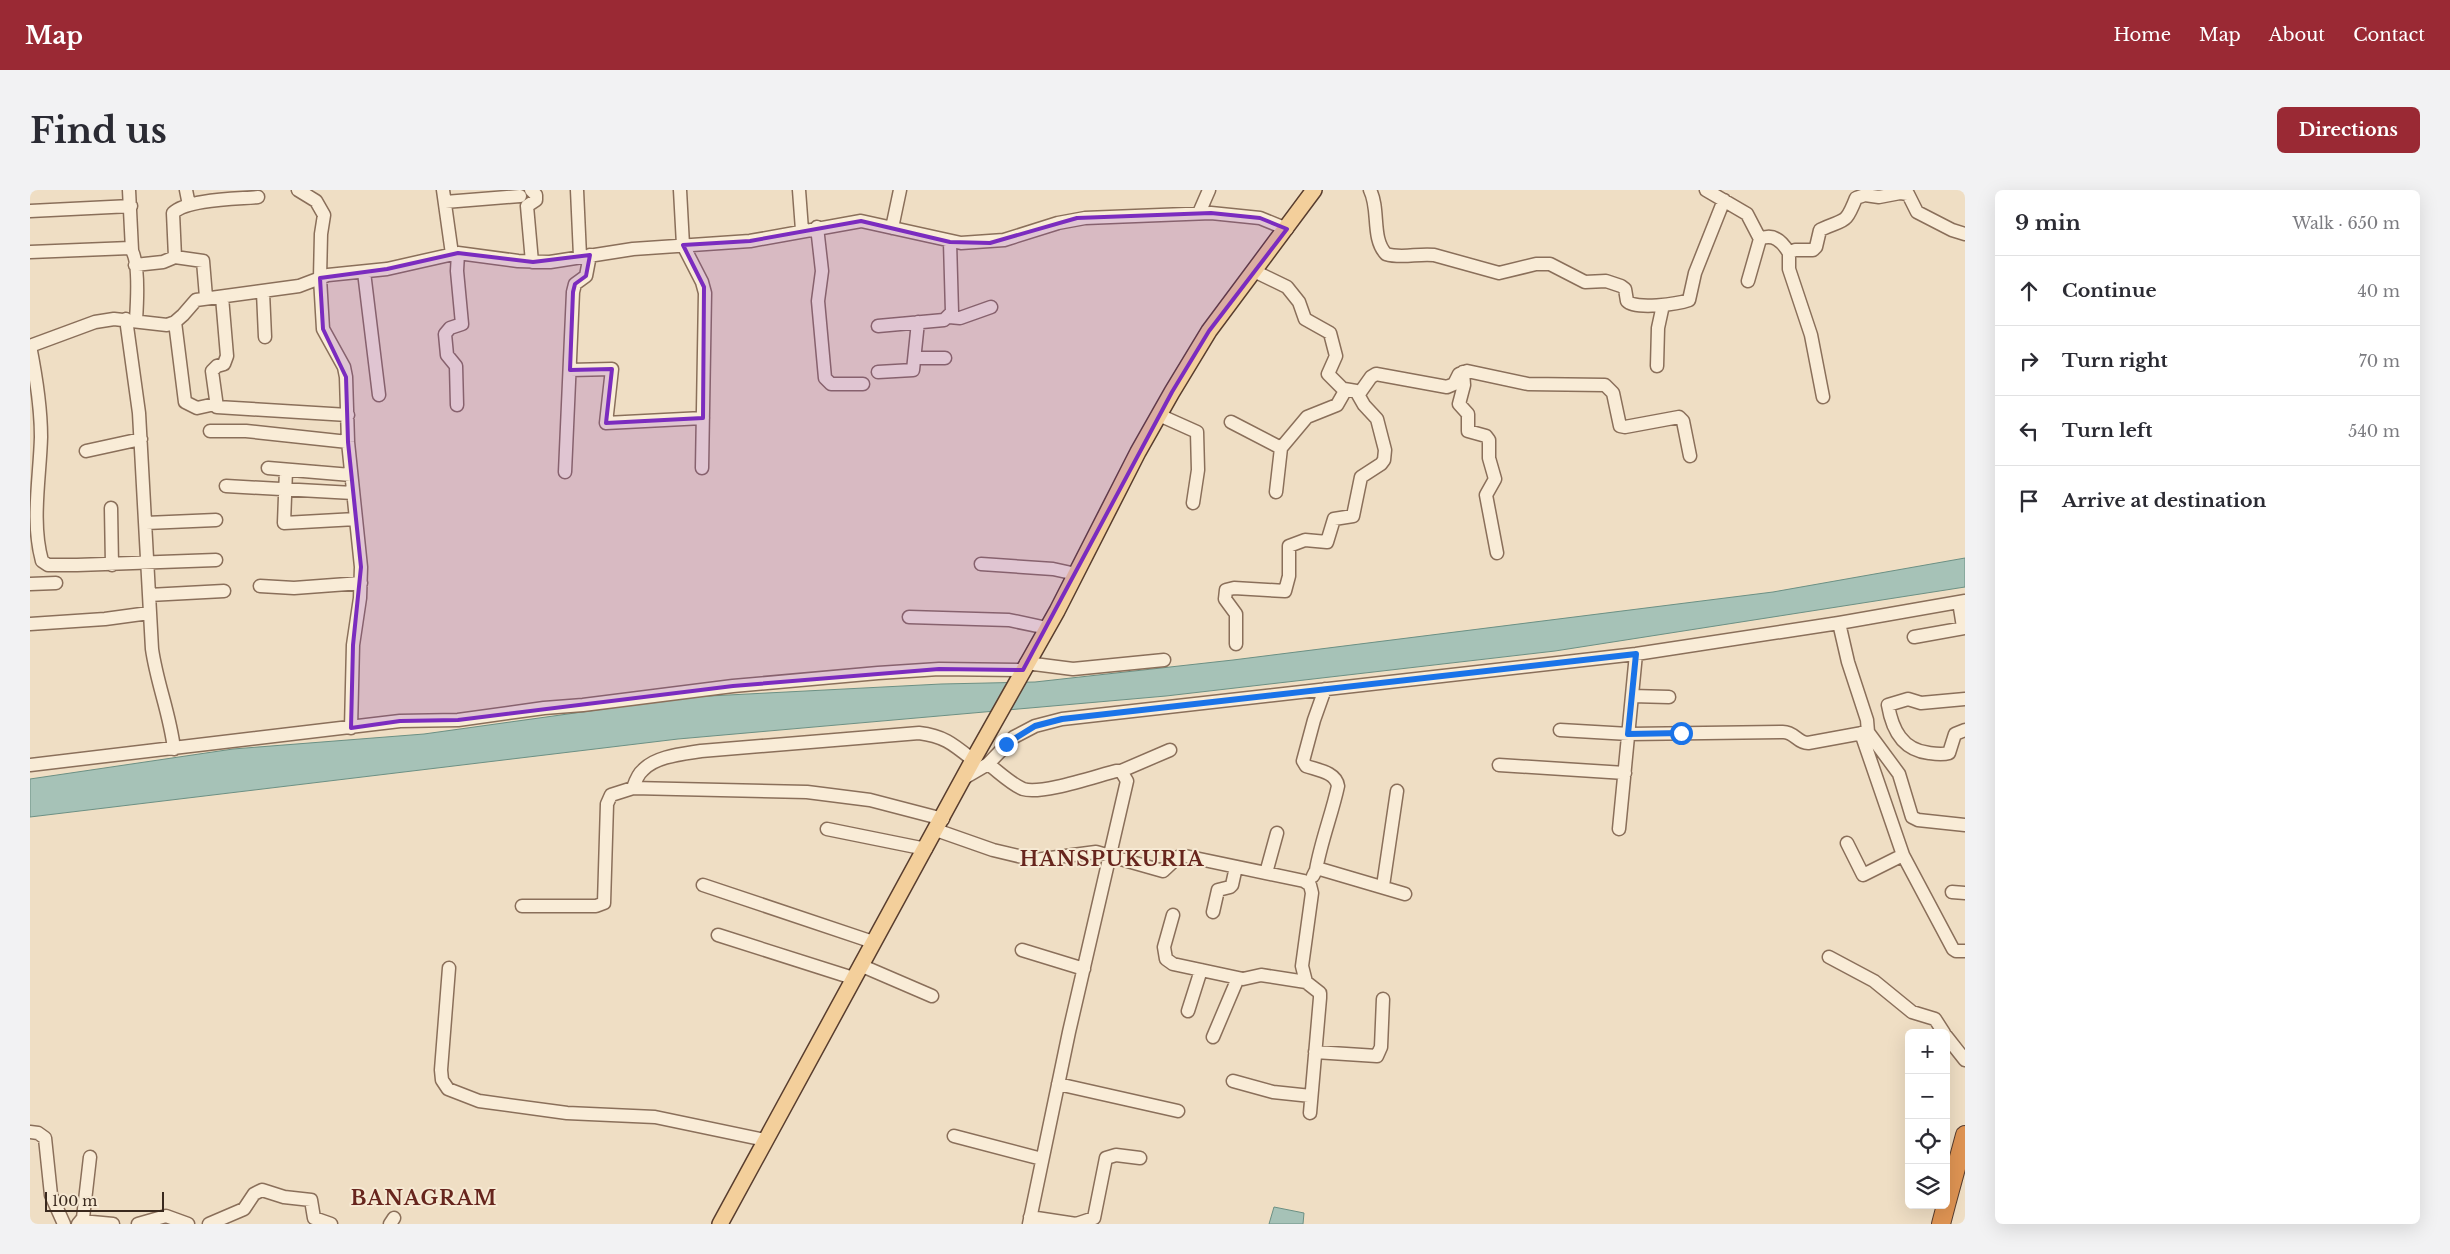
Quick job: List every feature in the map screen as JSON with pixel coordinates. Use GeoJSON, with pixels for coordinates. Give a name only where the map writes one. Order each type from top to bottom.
{"type":"FeatureCollection","features":[{"type":"Feature","properties":{"kind":"highway"},"geometry":{"type":"LineString","coordinates":[[1950,1193],[1963,1155],[1965,1134]]}},
{"type":"Feature","properties":{"kind":"highway"},"geometry":{"type":"LineString","coordinates":[[1941,1224],[1945,1209]]}},
{"type":"Feature","properties":{"kind":"main road"},"geometry":{"type":"LineString","coordinates":[[720,1224],[873,942],[940,824],[993,722],[1047,628],[1159,415],[1209,331],[1287,229],[1314,190]]}},
{"type":"Feature","properties":{"kind":"street"},"geometry":{"type":"LineString","coordinates":[[129,190],[132,250],[137,290],[131,319],[141,439],[150,613],[155,671],[170,718],[174,749]]}},
{"type":"Feature","properties":{"kind":"street"},"geometry":{"type":"LineString","coordinates":[[186,190],[189,205]]}},
{"type":"Feature","properties":{"kind":"street"},"geometry":{"type":"LineString","coordinates":[[298,190],[316,201],[324,215],[321,234],[320,278],[323,329],[344,367],[348,390],[348,442],[361,583],[353,645],[352,728]]}},
{"type":"Feature","properties":{"kind":"street"},"geometry":{"type":"LineString","coordinates":[[566,472],[574,292],[575,284],[586,276],[577,190]]}},
{"type":"Feature","properties":{"kind":"street"},"geometry":{"type":"LineString","coordinates":[[680,190],[683,246],[704,287],[702,468]]}},
{"type":"Feature","properties":{"kind":"street"},"geometry":{"type":"LineString","coordinates":[[799,190],[802,230]]}},
{"type":"Feature","properties":{"kind":"street"},"geometry":{"type":"LineString","coordinates":[[892,228],[900,190]]}},
{"type":"Feature","properties":{"kind":"street"},"geometry":{"type":"LineString","coordinates":[[1199,213],[1209,190]]}},
{"type":"Feature","properties":{"kind":"street"},"geometry":{"type":"LineString","coordinates":[[1370,190],[1377,215],[1379,242],[1386,254],[1399,256],[1434,255],[1498,273],[1542,263],[1550,264],[1585,282],[1606,281],[1622,286],[1629,304],[1664,304],[1689,300],[1695,273],[1724,200]]}},
{"type":"Feature","properties":{"kind":"street"},"geometry":{"type":"LineString","coordinates":[[1706,190],[1748,214],[1760,239],[1748,282]]}},
{"type":"Feature","properties":{"kind":"street"},"geometry":{"type":"LineString","coordinates":[[1789,253],[1795,250],[1813,250],[1816,246],[1820,230],[1849,218],[1859,193],[1879,197],[1900,193],[1908,194],[1916,212],[1952,230],[1965,234]]}},
{"type":"Feature","properties":{"kind":"street"},"geometry":{"type":"LineString","coordinates":[[176,257],[173,213],[177,209],[228,195],[258,196]]}},
{"type":"Feature","properties":{"kind":"street"},"geometry":{"type":"LineString","coordinates":[[457,405],[456,366],[447,356],[445,334],[450,328],[462,324],[455,253],[444,196],[526,195],[532,262]]}},
{"type":"Feature","properties":{"kind":"street"},"geometry":{"type":"LineString","coordinates":[[30,211],[130,206]]}},
{"type":"Feature","properties":{"kind":"street"},"geometry":{"type":"LineString","coordinates":[[216,560],[148,564],[48,565],[42,561],[38,504],[41,438],[40,401],[30,346],[96,322],[131,319],[157,325],[175,322],[196,300],[206,297],[263,292],[305,284],[338,273],[387,269],[455,253],[532,262],[750,241],[860,220],[950,242],[990,243],[1077,218],[1199,213],[1260,218],[1287,229]]}},
{"type":"Feature","properties":{"kind":"street"},"geometry":{"type":"LineString","coordinates":[[817,227],[822,271],[818,300],[825,378],[831,384],[863,384]]}},
{"type":"Feature","properties":{"kind":"street"},"geometry":{"type":"LineString","coordinates":[[1760,239],[1772,237],[1780,240],[1789,253],[1789,269],[1811,335],[1823,397]]}},
{"type":"Feature","properties":{"kind":"street"},"geometry":{"type":"LineString","coordinates":[[949,317],[952,312],[950,242]]}},
{"type":"Feature","properties":{"kind":"street"},"geometry":{"type":"LineString","coordinates":[[30,252],[130,248],[132,250]]}},
{"type":"Feature","properties":{"kind":"street"},"geometry":{"type":"LineString","coordinates":[[135,266],[163,262],[176,257],[203,261],[206,297]]}},
{"type":"Feature","properties":{"kind":"street"},"geometry":{"type":"LineString","coordinates":[[1236,644],[1236,614],[1225,599],[1226,590],[1234,588],[1285,591],[1289,576],[1289,546],[1305,540],[1327,542],[1334,519],[1353,516],[1361,477],[1381,464],[1384,460],[1385,450],[1377,419],[1364,405],[1359,394],[1353,389],[1344,388],[1328,374],[1336,356],[1330,333],[1305,319],[1299,302],[1287,287],[1254,271]]}},
{"type":"Feature","properties":{"kind":"street"},"geometry":{"type":"LineString","coordinates":[[364,272],[378,395]]}},
{"type":"Feature","properties":{"kind":"street"},"geometry":{"type":"LineString","coordinates":[[263,292],[265,337]]}},
{"type":"Feature","properties":{"kind":"street"},"geometry":{"type":"LineString","coordinates":[[222,296],[227,356],[224,364],[213,368],[215,404],[220,409],[348,415]]}},
{"type":"Feature","properties":{"kind":"street"},"geometry":{"type":"LineString","coordinates":[[1657,366],[1658,328],[1664,304]]}},
{"type":"Feature","properties":{"kind":"street"},"geometry":{"type":"LineString","coordinates":[[878,326],[949,317],[960,318],[992,307]]}},
{"type":"Feature","properties":{"kind":"street"},"geometry":{"type":"LineString","coordinates":[[175,322],[185,402],[197,408],[215,404]]}},
{"type":"Feature","properties":{"kind":"street"},"geometry":{"type":"LineString","coordinates":[[878,372],[909,372],[915,367],[918,322]]}},
{"type":"Feature","properties":{"kind":"street"},"geometry":{"type":"LineString","coordinates":[[916,358],[945,358]]}},
{"type":"Feature","properties":{"kind":"street"},"geometry":{"type":"LineString","coordinates":[[570,370],[612,369],[606,423],[703,418]]}},
{"type":"Feature","properties":{"kind":"street"},"geometry":{"type":"LineString","coordinates":[[1359,394],[1371,376],[1376,374],[1447,387],[1454,384],[1456,378],[1463,372],[1474,372],[1528,384],[1606,385],[1613,393],[1620,426],[1625,427],[1679,417],[1683,421],[1690,456]]}},
{"type":"Feature","properties":{"kind":"street"},"geometry":{"type":"LineString","coordinates":[[1463,372],[1464,385],[1459,404],[1468,414],[1468,431],[1486,436],[1489,440],[1488,458],[1495,479],[1486,498],[1497,554]]}},
{"type":"Feature","properties":{"kind":"street"},"geometry":{"type":"LineString","coordinates":[[1276,492],[1281,448],[1310,414],[1337,405],[1344,388]]}},
{"type":"Feature","properties":{"kind":"street"},"geometry":{"type":"LineString","coordinates":[[1159,415],[1197,432],[1198,475],[1193,503]]}},
{"type":"Feature","properties":{"kind":"street"},"geometry":{"type":"LineString","coordinates":[[1231,422],[1281,448]]}},
{"type":"Feature","properties":{"kind":"street"},"geometry":{"type":"LineString","coordinates":[[210,431],[246,431],[348,442]]}},
{"type":"Feature","properties":{"kind":"street"},"geometry":{"type":"LineString","coordinates":[[86,451],[141,439]]}},
{"type":"Feature","properties":{"kind":"street"},"geometry":{"type":"LineString","coordinates":[[268,468],[351,475]]}},
{"type":"Feature","properties":{"kind":"street"},"geometry":{"type":"LineString","coordinates":[[286,470],[284,523],[356,519]]}},
{"type":"Feature","properties":{"kind":"street"},"geometry":{"type":"LineString","coordinates":[[226,486],[353,492]]}},
{"type":"Feature","properties":{"kind":"street"},"geometry":{"type":"LineString","coordinates":[[111,508],[112,564]]}},
{"type":"Feature","properties":{"kind":"street"},"geometry":{"type":"LineString","coordinates":[[146,524],[216,520]]}},
{"type":"Feature","properties":{"kind":"street"},"geometry":{"type":"LineString","coordinates":[[981,564],[1053,569],[1076,574]]}},
{"type":"Feature","properties":{"kind":"street"},"geometry":{"type":"LineString","coordinates":[[30,584],[56,583]]}},
{"type":"Feature","properties":{"kind":"street"},"geometry":{"type":"LineString","coordinates":[[260,586],[294,588],[361,583]]}},
{"type":"Feature","properties":{"kind":"street"},"geometry":{"type":"LineString","coordinates":[[149,595],[224,591]]}},
{"type":"Feature","properties":{"kind":"street"},"geometry":{"type":"LineString","coordinates":[[964,778],[988,764],[1014,737],[1035,726],[1048,722],[1636,654],[1963,604],[1964,627],[1914,637]]}},
{"type":"Feature","properties":{"kind":"street"},"geometry":{"type":"LineString","coordinates":[[30,624],[105,619],[150,613]]}},
{"type":"Feature","properties":{"kind":"street"},"geometry":{"type":"LineString","coordinates":[[909,617],[1009,620],[1047,628]]}},
{"type":"Feature","properties":{"kind":"street"},"geometry":{"type":"LineString","coordinates":[[1839,623],[1848,662],[1867,720],[1864,733],[1903,855],[1953,949],[1956,952],[1965,950]]}},
{"type":"Feature","properties":{"kind":"street"},"geometry":{"type":"LineString","coordinates":[[1619,829],[1636,654]]}},
{"type":"Feature","properties":{"kind":"street"},"geometry":{"type":"LineString","coordinates":[[30,765],[400,721],[458,720],[733,686],[939,669],[1073,669],[1164,660]]}},
{"type":"Feature","properties":{"kind":"street"},"geometry":{"type":"LineString","coordinates":[[1306,982],[1302,966],[1312,893],[1310,885],[1316,870],[1320,847],[1329,824],[1338,786],[1337,780],[1333,776],[1306,766],[1303,762],[1314,720],[1325,689]]}},
{"type":"Feature","properties":{"kind":"street"},"geometry":{"type":"LineString","coordinates":[[1632,696],[1670,697]]}},
{"type":"Feature","properties":{"kind":"street"},"geometry":{"type":"LineString","coordinates":[[1965,699],[1922,702],[1908,699],[1888,705],[1895,731],[1912,749],[1920,752],[1944,755],[1949,753],[1955,734],[1965,730]]}},
{"type":"Feature","properties":{"kind":"street"},"geometry":{"type":"LineString","coordinates":[[1560,730],[1628,734],[1783,732],[1794,734],[1800,741],[1808,743],[1864,733]]}},
{"type":"Feature","properties":{"kind":"street"},"geometry":{"type":"LineString","coordinates":[[632,788],[643,769],[676,755],[701,751],[919,733],[936,735],[950,741],[973,760]]}},
{"type":"Feature","properties":{"kind":"street"},"geometry":{"type":"LineString","coordinates":[[1864,733],[1899,774],[1912,817],[1918,820],[1965,826]]}},
{"type":"Feature","properties":{"kind":"street"},"geometry":{"type":"LineString","coordinates":[[988,764],[1017,785],[1031,790],[1121,771],[1170,750]]}},
{"type":"Feature","properties":{"kind":"street"},"geometry":{"type":"LineString","coordinates":[[1499,765],[1625,772]]}},
{"type":"Feature","properties":{"kind":"street"},"geometry":{"type":"LineString","coordinates":[[1121,771],[1125,775],[1126,789],[1058,1084],[1029,1220],[1076,1224],[1094,1218],[1103,1162],[1106,1158],[1116,1155],[1140,1158]]}},
{"type":"Feature","properties":{"kind":"street"},"geometry":{"type":"LineString","coordinates":[[522,906],[596,906],[604,903],[607,804],[611,795],[632,788],[807,792],[870,800],[940,824],[992,850],[1035,860],[1051,859],[1085,852],[1110,855],[1156,870],[1168,868],[1174,860],[1185,856],[1304,881],[1310,885]]}},
{"type":"Feature","properties":{"kind":"street"},"geometry":{"type":"LineString","coordinates":[[1383,886],[1397,791]]}},
{"type":"Feature","properties":{"kind":"street"},"geometry":{"type":"LineString","coordinates":[[827,829],[926,849]]}},
{"type":"Feature","properties":{"kind":"street"},"geometry":{"type":"LineString","coordinates":[[1266,873],[1276,833]]}},
{"type":"Feature","properties":{"kind":"street"},"geometry":{"type":"LineString","coordinates":[[1847,843],[1859,872],[1863,875],[1903,855]]}},
{"type":"Feature","properties":{"kind":"street"},"geometry":{"type":"LineString","coordinates":[[1212,912],[1217,892],[1221,889],[1230,888],[1236,867]]}},
{"type":"Feature","properties":{"kind":"street"},"geometry":{"type":"LineString","coordinates":[[1316,870],[1383,886],[1405,894]]}},
{"type":"Feature","properties":{"kind":"street"},"geometry":{"type":"LineString","coordinates":[[703,885],[873,942]]}},
{"type":"Feature","properties":{"kind":"street"},"geometry":{"type":"LineString","coordinates":[[1173,915],[1164,947],[1166,959],[1173,964],[1238,978],[1262,975],[1306,982],[1320,993],[1310,1113]]}},
{"type":"Feature","properties":{"kind":"street"},"geometry":{"type":"LineString","coordinates":[[718,935],[857,972],[932,996]]}},
{"type":"Feature","properties":{"kind":"street"},"geometry":{"type":"LineString","coordinates":[[1022,950],[1084,969]]}},
{"type":"Feature","properties":{"kind":"street"},"geometry":{"type":"LineString","coordinates":[[1828,957],[1874,981],[1912,1012],[1936,1019],[1942,1029]]}},
{"type":"Feature","properties":{"kind":"street"},"geometry":{"type":"LineString","coordinates":[[449,968],[441,1070],[442,1080],[448,1089],[479,1101],[498,1105],[566,1113],[655,1118],[765,1140]]}},
{"type":"Feature","properties":{"kind":"street"},"geometry":{"type":"LineString","coordinates":[[1188,1011],[1201,970]]}},
{"type":"Feature","properties":{"kind":"street"},"geometry":{"type":"LineString","coordinates":[[1213,1038],[1238,978]]}},
{"type":"Feature","properties":{"kind":"street"},"geometry":{"type":"LineString","coordinates":[[1315,1052],[1377,1056],[1381,1047],[1383,999]]}},
{"type":"Feature","properties":{"kind":"street"},"geometry":{"type":"LineString","coordinates":[[1950,1041],[1965,1060]]}},
{"type":"Feature","properties":{"kind":"street"},"geometry":{"type":"LineString","coordinates":[[1233,1081],[1263,1090],[1311,1096]]}},
{"type":"Feature","properties":{"kind":"street"},"geometry":{"type":"LineString","coordinates":[[1058,1084],[1178,1110]]}},
{"type":"Feature","properties":{"kind":"street"},"geometry":{"type":"LineString","coordinates":[[30,1132],[38,1133],[45,1138],[51,1195],[64,1224]]}},
{"type":"Feature","properties":{"kind":"street"},"geometry":{"type":"LineString","coordinates":[[954,1136],[1042,1159]]}},
{"type":"Feature","properties":{"kind":"street"},"geometry":{"type":"LineString","coordinates":[[90,1157],[79,1223],[113,1224]]}},
{"type":"Feature","properties":{"kind":"street"},"geometry":{"type":"LineString","coordinates":[[209,1224],[244,1209],[254,1194],[262,1190],[284,1197],[311,1200],[314,1218],[331,1224]]}},
{"type":"Feature","properties":{"kind":"street"},"geometry":{"type":"LineString","coordinates":[[138,1224],[166,1216],[188,1224]]}},
{"type":"Feature","properties":{"kind":"highlighted area"},"geometry":{"type":"Polygon","coordinates":[[[1211,213],[1260,218],[1287,229],[1209,331],[1172,392],[1023,670],[939,669],[733,686],[458,720],[400,721],[351,728],[353,645],[361,567],[348,442],[346,377],[323,329],[320,278],[387,269],[458,253],[533,262],[590,255],[586,276],[575,284],[573,292],[570,370],[612,369],[606,423],[703,418],[704,287],[683,245],[750,241],[861,221],[950,242],[990,243],[1077,218],[1211,213]]]}},
{"type":"Feature","properties":{"kind":"shaded area"},"geometry":{"type":"Polygon","coordinates":[[[1965,558],[1965,587],[1555,651],[1166,696],[678,739],[30,817],[30,779],[233,749],[424,734],[690,697],[941,684],[1035,682],[1233,660],[1773,592],[1965,558]]]}},
{"type":"Feature","properties":{"kind":"shaded area"},"geometry":{"type":"Polygon","coordinates":[[[1274,1207],[1304,1213],[1303,1224],[1269,1224],[1274,1207]]]}},
{"type":"Feature","properties":{"kind":"district","name":"HANSPUKURIA"},"geometry":{"type":"Point","coordinates":[1112,859]}},
{"type":"Feature","properties":{"kind":"district","name":"BANAGRAM"},"geometry":{"type":"Point","coordinates":[424,1198]}},
{"type":"Feature","properties":{"kind":"route"},"geometry":{"type":"LineString","coordinates":[[1006,744],[1014,737],[1035,726],[1062,719],[1636,654],[1628,734],[1681,733]]}}]}
